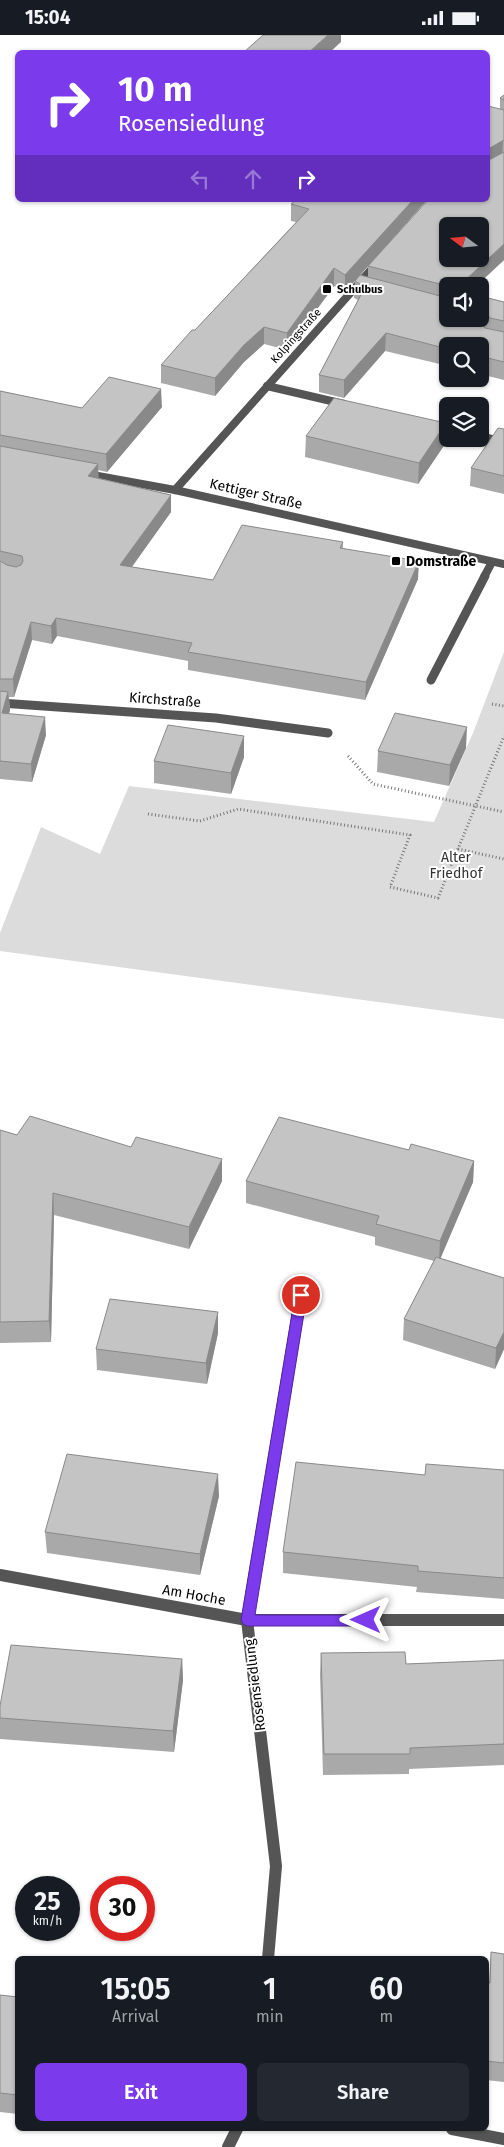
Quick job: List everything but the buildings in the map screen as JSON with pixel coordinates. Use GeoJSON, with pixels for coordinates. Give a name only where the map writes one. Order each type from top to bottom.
{"type":"FeatureCollection","features":[{"type":"Feature","properties":{"kind":"street","name":"Kolpingstraße"},"geometry":{"type":"LineString","coordinates":[[175,490],[381,258]]}},
{"type":"Feature","properties":{"kind":"street"},"geometry":{"type":"LineString","coordinates":[[356,286],[366,288]]}},
{"type":"Feature","properties":{"kind":"street"},"geometry":{"type":"LineString","coordinates":[[267,386],[352,406]]}},
{"type":"Feature","properties":{"kind":"street"},"geometry":{"type":"LineString","coordinates":[[489,438],[504,442]]}},
{"type":"Feature","properties":{"kind":"street","name":"Kettiger Straße"},"geometry":{"type":"LineString","coordinates":[[80,473],[175,490],[504,565]]}},
{"type":"Feature","properties":{"kind":"street"},"geometry":{"type":"LineString","coordinates":[[431,680],[492,562]]}},
{"type":"Feature","properties":{"kind":"street","name":"Kirchstraße"},"geometry":{"type":"LineString","coordinates":[[0,703],[216,718],[328,733]]}},
{"type":"Feature","properties":{"kind":"street","name":"Rosensiedlung"},"geometry":{"type":"LineString","coordinates":[[268,1956],[276,1866],[247,1620],[301,1295]]}},
{"type":"Feature","properties":{"kind":"street","name":"Am Hoche"},"geometry":{"type":"LineString","coordinates":[[0,1575],[247,1620],[504,1620]]}},
{"type":"Feature","properties":{"kind":"street"},"geometry":{"type":"LineString","coordinates":[[228,2147],[236,2131]]}},
{"type":"Feature","properties":{"kind":"street"},"geometry":{"type":"LineString","coordinates":[[462,2131],[504,2139]]}},
{"type":"Feature","properties":{"kind":"path"},"geometry":{"type":"LineString","coordinates":[[492,705],[504,706]]}},
{"type":"Feature","properties":{"kind":"path"},"geometry":{"type":"LineString","coordinates":[[328,733],[373,784],[504,812]]}},
{"type":"Feature","properties":{"kind":"path"},"geometry":{"type":"LineString","coordinates":[[148,815],[200,821],[238,809],[410,835],[390,887],[438,898],[504,736]]}},
{"type":"Feature","properties":{"kind":"path"},"geometry":{"type":"LineString","coordinates":[[458,849],[504,859]]}},
{"type":"Feature","properties":{"kind":"green space","name":"Alter Friedhof"},"geometry":{"type":"Polygon","coordinates":[[[504,652],[504,1019],[0,951],[0,933],[41,827],[100,854],[129,786],[434,822],[473,733],[504,652]]]}},
{"type":"Feature","properties":{"kind":"place","name":"Schulbus"},"geometry":{"type":"Point","coordinates":[327,289]}},
{"type":"Feature","properties":{"kind":"place","name":"Domstraße"},"geometry":{"type":"Point","coordinates":[396,561]}},
{"type":"Feature","properties":{"kind":"route"},"geometry":{"type":"LineString","coordinates":[[301,1295],[247,1620],[366,1620]]}}]}
